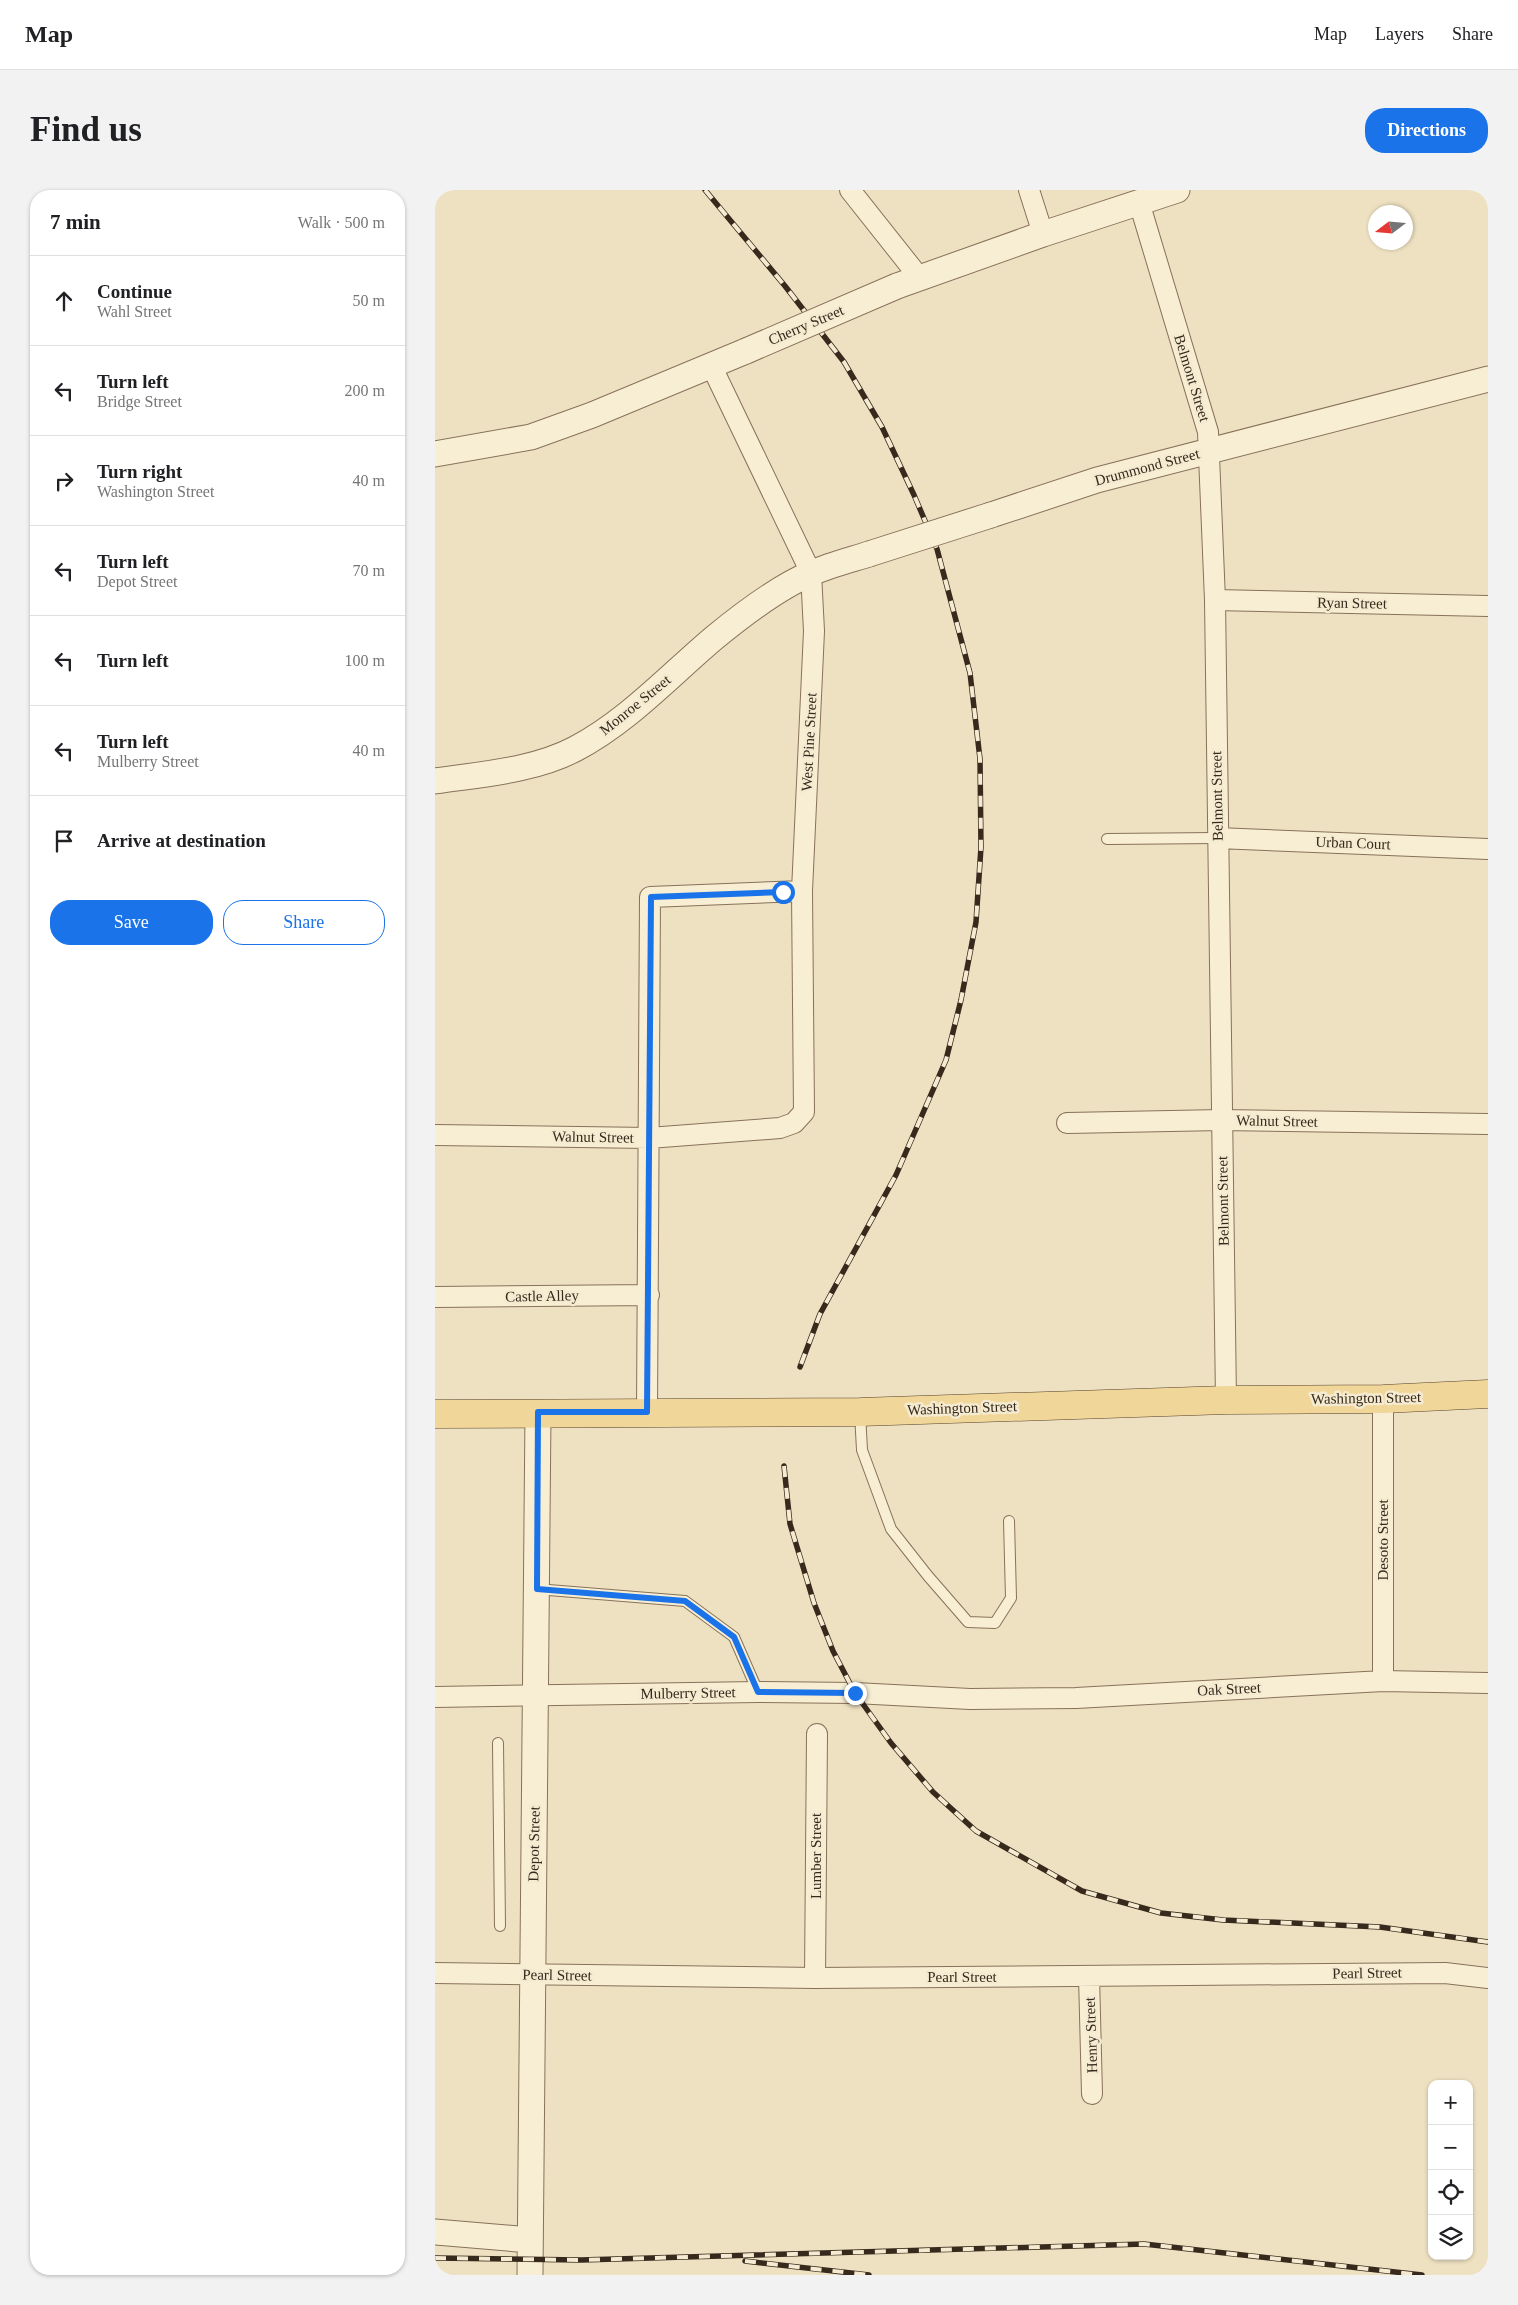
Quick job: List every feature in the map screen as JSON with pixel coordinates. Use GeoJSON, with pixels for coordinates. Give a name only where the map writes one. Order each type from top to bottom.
{"type":"FeatureCollection","features":[{"type":"Feature","properties":{"kind":"main road","name":"Washington Street"},"geometry":{"type":"LineString","coordinates":[[435,1414],[538,1412],[860,1412],[1226,1400],[1383,1400],[1488,1394]]}},
{"type":"Feature","properties":{"kind":"street"},"geometry":{"type":"LineString","coordinates":[[850,190],[908,282]]}},
{"type":"Feature","properties":{"kind":"street"},"geometry":{"type":"LineString","coordinates":[[1029,190],[1043,234]]}},
{"type":"Feature","properties":{"kind":"street","name":"Cherry Street"},"geometry":{"type":"LineString","coordinates":[[435,454],[531,437],[592,415],[908,282],[1043,234],[1177,190]]}},
{"type":"Feature","properties":{"kind":"street","name":"Belmont Street"},"geometry":{"type":"LineString","coordinates":[[1139,202],[1208,432],[1215,600],[1226,1400]]}},
{"type":"Feature","properties":{"kind":"street","name":"West Pine Street"},"geometry":{"type":"LineString","coordinates":[[711,366],[811,574],[814,631],[802,891],[804,1112],[794,1123],[780,1128]]}},
{"type":"Feature","properties":{"kind":"street","name":"Drummond Street"},"geometry":{"type":"LineString","coordinates":[[811,574],[1097,480],[1209,449],[1488,378]]}},
{"type":"Feature","properties":{"kind":"street","name":"Monroe Street"},"geometry":{"type":"LineString","coordinates":[[435,781],[524,766],[574,750],[599,735],[631,711],[748,612],[811,574]]}},
{"type":"Feature","properties":{"kind":"street","name":"Ryan Street"},"geometry":{"type":"LineString","coordinates":[[1215,600],[1488,606]]}},
{"type":"Feature","properties":{"kind":"street","name":"Urban Court"},"geometry":{"type":"LineString","coordinates":[[1217,838],[1488,849]]}},
{"type":"Feature","properties":{"kind":"street"},"geometry":{"type":"LineString","coordinates":[[647,1412],[651,897],[802,891]]}},
{"type":"Feature","properties":{"kind":"street","name":"Walnut Street"},"geometry":{"type":"LineString","coordinates":[[1067,1123],[1222,1120],[1488,1124]]}},
{"type":"Feature","properties":{"kind":"street","name":"Walnut Street"},"geometry":{"type":"LineString","coordinates":[[435,1136],[649,1138],[780,1128]]}},
{"type":"Feature","properties":{"kind":"street","name":"Castle Alley"},"geometry":{"type":"LineString","coordinates":[[435,1297],[649,1295]]}},
{"type":"Feature","properties":{"kind":"street","name":"Desoto Street"},"geometry":{"type":"LineString","coordinates":[[1383,1400],[1383,1681]]}},
{"type":"Feature","properties":{"kind":"street","name":"Depot Street"},"geometry":{"type":"LineString","coordinates":[[530,2275],[538,1412]]}},
{"type":"Feature","properties":{"kind":"street","name":"Oak Street"},"geometry":{"type":"LineString","coordinates":[[970,1699],[1076,1698],[1383,1681],[1488,1683]]}},
{"type":"Feature","properties":{"kind":"street","name":"Mulberry Street"},"geometry":{"type":"LineString","coordinates":[[435,1697],[758,1692],[855,1693],[970,1699]]}},
{"type":"Feature","properties":{"kind":"street","name":"Lumber Street"},"geometry":{"type":"LineString","coordinates":[[815,1978],[817,1734]]}},
{"type":"Feature","properties":{"kind":"street","name":"Pearl Street"},"geometry":{"type":"LineString","coordinates":[[435,1973],[815,1978],[1445,1972],[1488,1978]]}},
{"type":"Feature","properties":{"kind":"street","name":"Henry Street"},"geometry":{"type":"LineString","coordinates":[[1089,1976],[1093,2094]]}},
{"type":"Feature","properties":{"kind":"street"},"geometry":{"type":"LineString","coordinates":[[435,2232],[530,2240]]}},
{"type":"Feature","properties":{"kind":"lane"},"geometry":{"type":"LineString","coordinates":[[1107,839],[1217,838]]}},
{"type":"Feature","properties":{"kind":"lane"},"geometry":{"type":"LineString","coordinates":[[860,1412],[862,1450],[891,1530],[968,1622],[995,1623],[1011,1598],[1009,1520]]}},
{"type":"Feature","properties":{"kind":"lane"},"geometry":{"type":"LineString","coordinates":[[537,1589],[685,1601],[734,1637],[758,1692]]}},
{"type":"Feature","properties":{"kind":"lane"},"geometry":{"type":"LineString","coordinates":[[498,1743],[500,1926]]}},
{"type":"Feature","properties":{"kind":"railway"},"geometry":{"type":"LineString","coordinates":[[705,190],[785,286],[844,362],[882,427],[937,549],[970,673],[980,759],[981,847],[976,922],[961,1000],[946,1060],[896,1175],[820,1314],[800,1367]]}},
{"type":"Feature","properties":{"kind":"railway"},"geometry":{"type":"LineString","coordinates":[[784,1466],[790,1524],[814,1603],[833,1651],[855,1693],[891,1743],[933,1792],[976,1831],[1082,1891],[1161,1913],[1223,1920],[1380,1927],[1488,1942]]}},
{"type":"Feature","properties":{"kind":"railway"},"geometry":{"type":"LineString","coordinates":[[435,2258],[581,2260],[1144,2244],[1422,2275]]}},
{"type":"Feature","properties":{"kind":"railway"},"geometry":{"type":"LineString","coordinates":[[745,2261],[869,2275]]}},
{"type":"Feature","properties":{"kind":"route"},"geometry":{"type":"LineString","coordinates":[[783,892],[651,897],[647,1412],[538,1412],[537,1589],[685,1601],[734,1637],[758,1692],[855,1693]]}}]}
